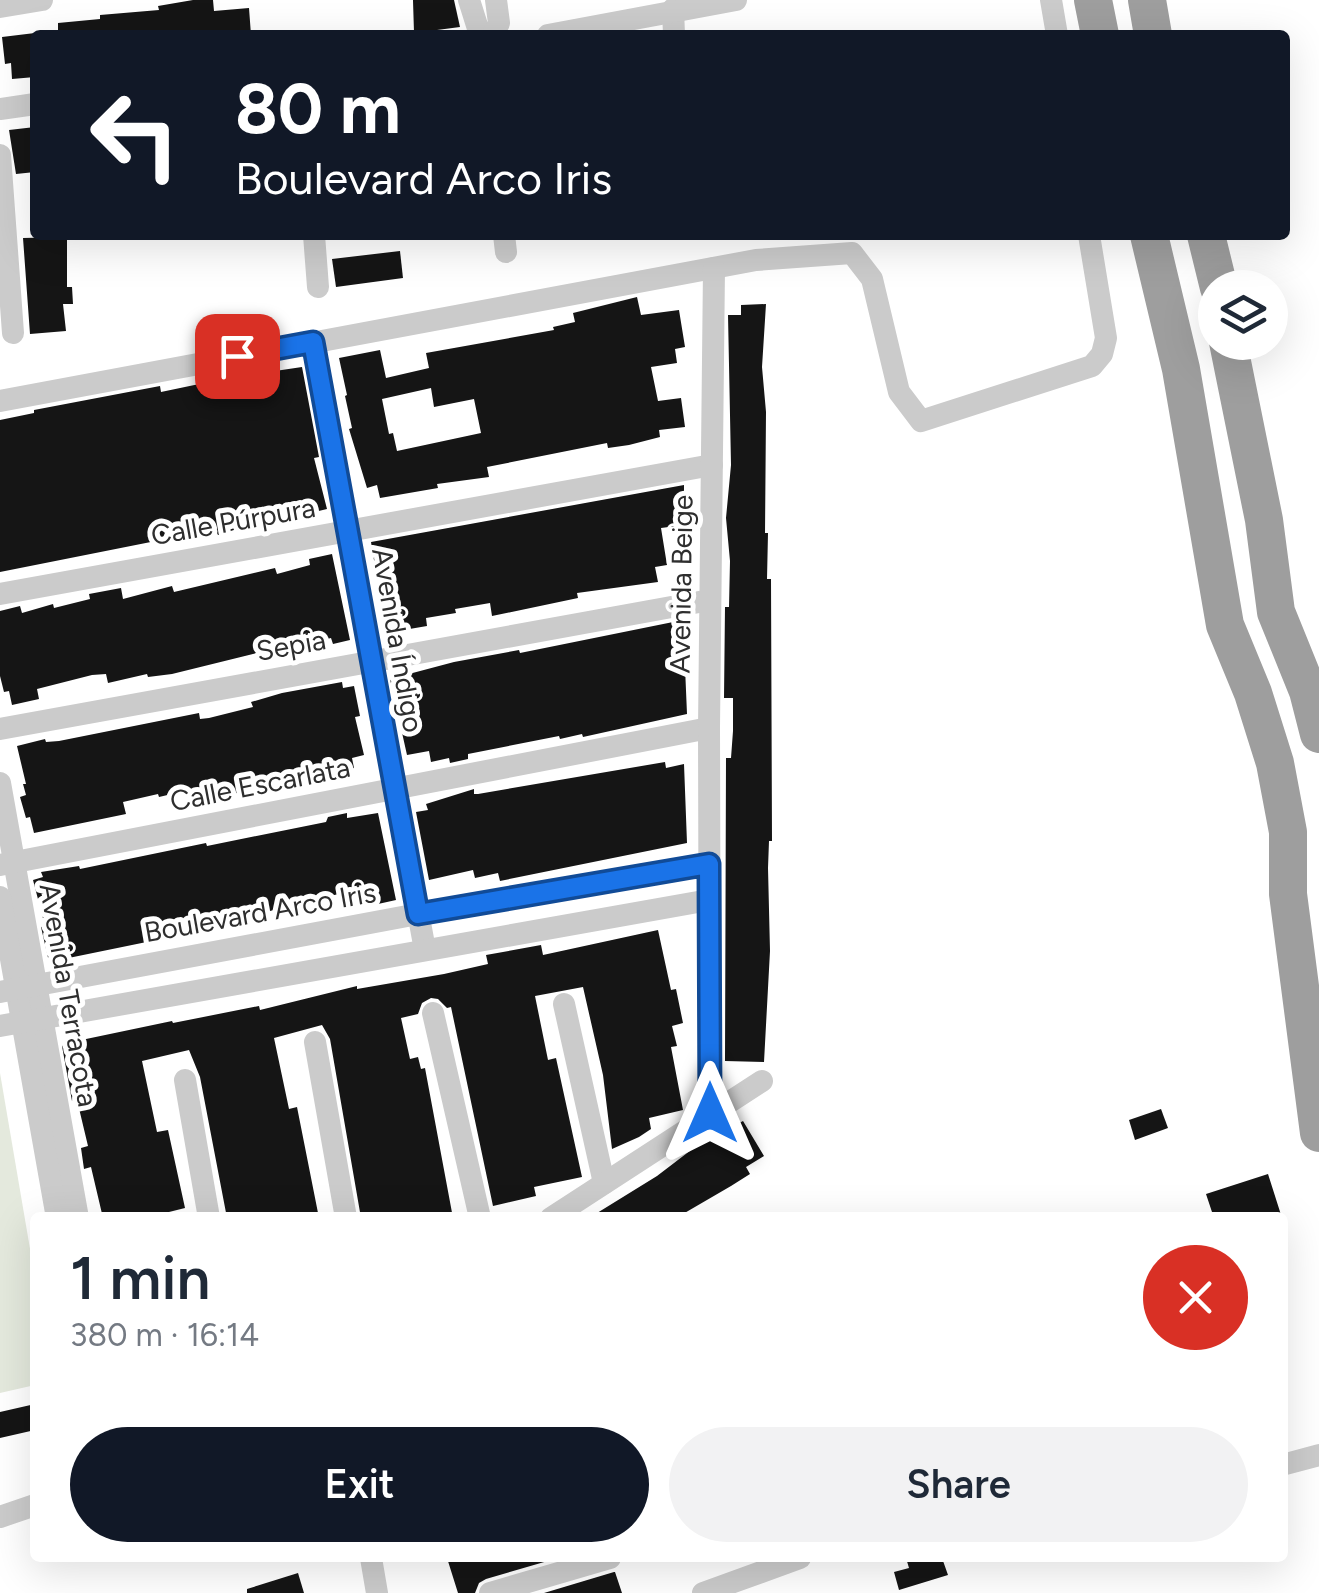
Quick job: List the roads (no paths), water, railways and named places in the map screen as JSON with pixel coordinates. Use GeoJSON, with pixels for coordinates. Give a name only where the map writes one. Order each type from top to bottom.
{"type":"FeatureCollection","features":[{"type":"Feature","properties":{"kind":"highway"},"geometry":{"type":"LineString","coordinates":[[1093,0],[1099,30]]}},
{"type":"Feature","properties":{"kind":"highway"},"geometry":{"type":"LineString","coordinates":[[1148,0],[1152,30]]}},
{"type":"Feature","properties":{"kind":"highway"},"geometry":{"type":"LineString","coordinates":[[1150,240],[1182,369],[1225,625],[1254,693],[1275,764],[1288,832],[1288,894],[1319,1132]]}},
{"type":"Feature","properties":{"kind":"highway"},"geometry":{"type":"LineString","coordinates":[[1207,240],[1215,270]]}},
{"type":"Feature","properties":{"kind":"highway"},"geometry":{"type":"LineString","coordinates":[[1232,360],[1264,520],[1276,612],[1308,692],[1319,734]]}},
{"type":"Feature","properties":{"kind":"street"},"geometry":{"type":"LineString","coordinates":[[0,8],[42,0]]}},
{"type":"Feature","properties":{"kind":"street"},"geometry":{"type":"LineString","coordinates":[[470,0],[479,30]]}},
{"type":"Feature","properties":{"kind":"street"},"geometry":{"type":"LineString","coordinates":[[495,30],[496,0]]}},
{"type":"Feature","properties":{"kind":"street"},"geometry":{"type":"LineString","coordinates":[[572,30],[736,0]]}},
{"type":"Feature","properties":{"kind":"street"},"geometry":{"type":"LineString","coordinates":[[1051,0],[1056,30]]}},
{"type":"Feature","properties":{"kind":"street"},"geometry":{"type":"LineString","coordinates":[[674,9],[674,30]]}},
{"type":"Feature","properties":{"kind":"street"},"geometry":{"type":"LineString","coordinates":[[0,109],[30,105]]}},
{"type":"Feature","properties":{"kind":"street"},"geometry":{"type":"LineString","coordinates":[[0,155],[13,333]]}},
{"type":"Feature","properties":{"kind":"street"},"geometry":{"type":"LineString","coordinates":[[314,240],[318,287]]}},
{"type":"Feature","properties":{"kind":"street"},"geometry":{"type":"LineString","coordinates":[[0,401],[756,260],[852,253],[872,278],[899,392],[922,421],[1092,366],[1102,354],[1106,338],[1090,240]]}},
{"type":"Feature","properties":{"kind":"street","name":"Avenida Beige"},"geometry":{"type":"LineString","coordinates":[[710,1113],[708,900],[714,268]]}},
{"type":"Feature","properties":{"kind":"street","name":"Avenida Índigo"},"geometry":{"type":"LineString","coordinates":[[313,342],[425,950]]}},
{"type":"Feature","properties":{"kind":"street","name":"Calle Púrpura"},"geometry":{"type":"LineString","coordinates":[[0,594],[712,465]]}},
{"type":"Feature","properties":{"kind":"street","name":"Sepia"},"geometry":{"type":"LineString","coordinates":[[0,729],[710,600]]}},
{"type":"Feature","properties":{"kind":"street","name":"Calle Escarlata"},"geometry":{"type":"LineString","coordinates":[[7,863],[709,728]]}},
{"type":"Feature","properties":{"kind":"street","name":"Avenida Terracota"},"geometry":{"type":"LineString","coordinates":[[0,782],[22,1022],[56,1212]]}},
{"type":"Feature","properties":{"kind":"street","name":"Boulevard Arco Iris"},"geometry":{"type":"LineString","coordinates":[[18,988],[709,864]]}},
{"type":"Feature","properties":{"kind":"street","name":"Avenida Terracota"},"geometry":{"type":"LineString","coordinates":[[0,897],[18,988]]}},
{"type":"Feature","properties":{"kind":"street"},"geometry":{"type":"LineString","coordinates":[[22,1022],[708,900]]}},
{"type":"Feature","properties":{"kind":"street"},"geometry":{"type":"LineString","coordinates":[[564,1004],[604,1183]]}},
{"type":"Feature","properties":{"kind":"street"},"geometry":{"type":"LineString","coordinates":[[433,1013],[479,1212]]}},
{"type":"Feature","properties":{"kind":"street","name":"Avenida Terracota"},"geometry":{"type":"LineString","coordinates":[[22,1022],[76,1212]]}},
{"type":"Feature","properties":{"kind":"street"},"geometry":{"type":"LineString","coordinates":[[315,1042],[345,1212]]}},
{"type":"Feature","properties":{"kind":"street"},"geometry":{"type":"LineString","coordinates":[[184,1080],[209,1212]]}},
{"type":"Feature","properties":{"kind":"street"},"geometry":{"type":"LineString","coordinates":[[561,1212],[762,1082]]}},
{"type":"Feature","properties":{"kind":"street"},"geometry":{"type":"LineString","coordinates":[[1288,1463],[1319,1455]]}},
{"type":"Feature","properties":{"kind":"street"},"geometry":{"type":"LineString","coordinates":[[0,1517],[30,1507]]}},
{"type":"Feature","properties":{"kind":"street"},"geometry":{"type":"LineString","coordinates":[[372,1562],[377,1593]]}},
{"type":"Feature","properties":{"kind":"street"},"geometry":{"type":"LineString","coordinates":[[490,1593],[596,1562]]}},
{"type":"Feature","properties":{"kind":"street"},"geometry":{"type":"LineString","coordinates":[[703,1593],[789,1562]]}}]}
